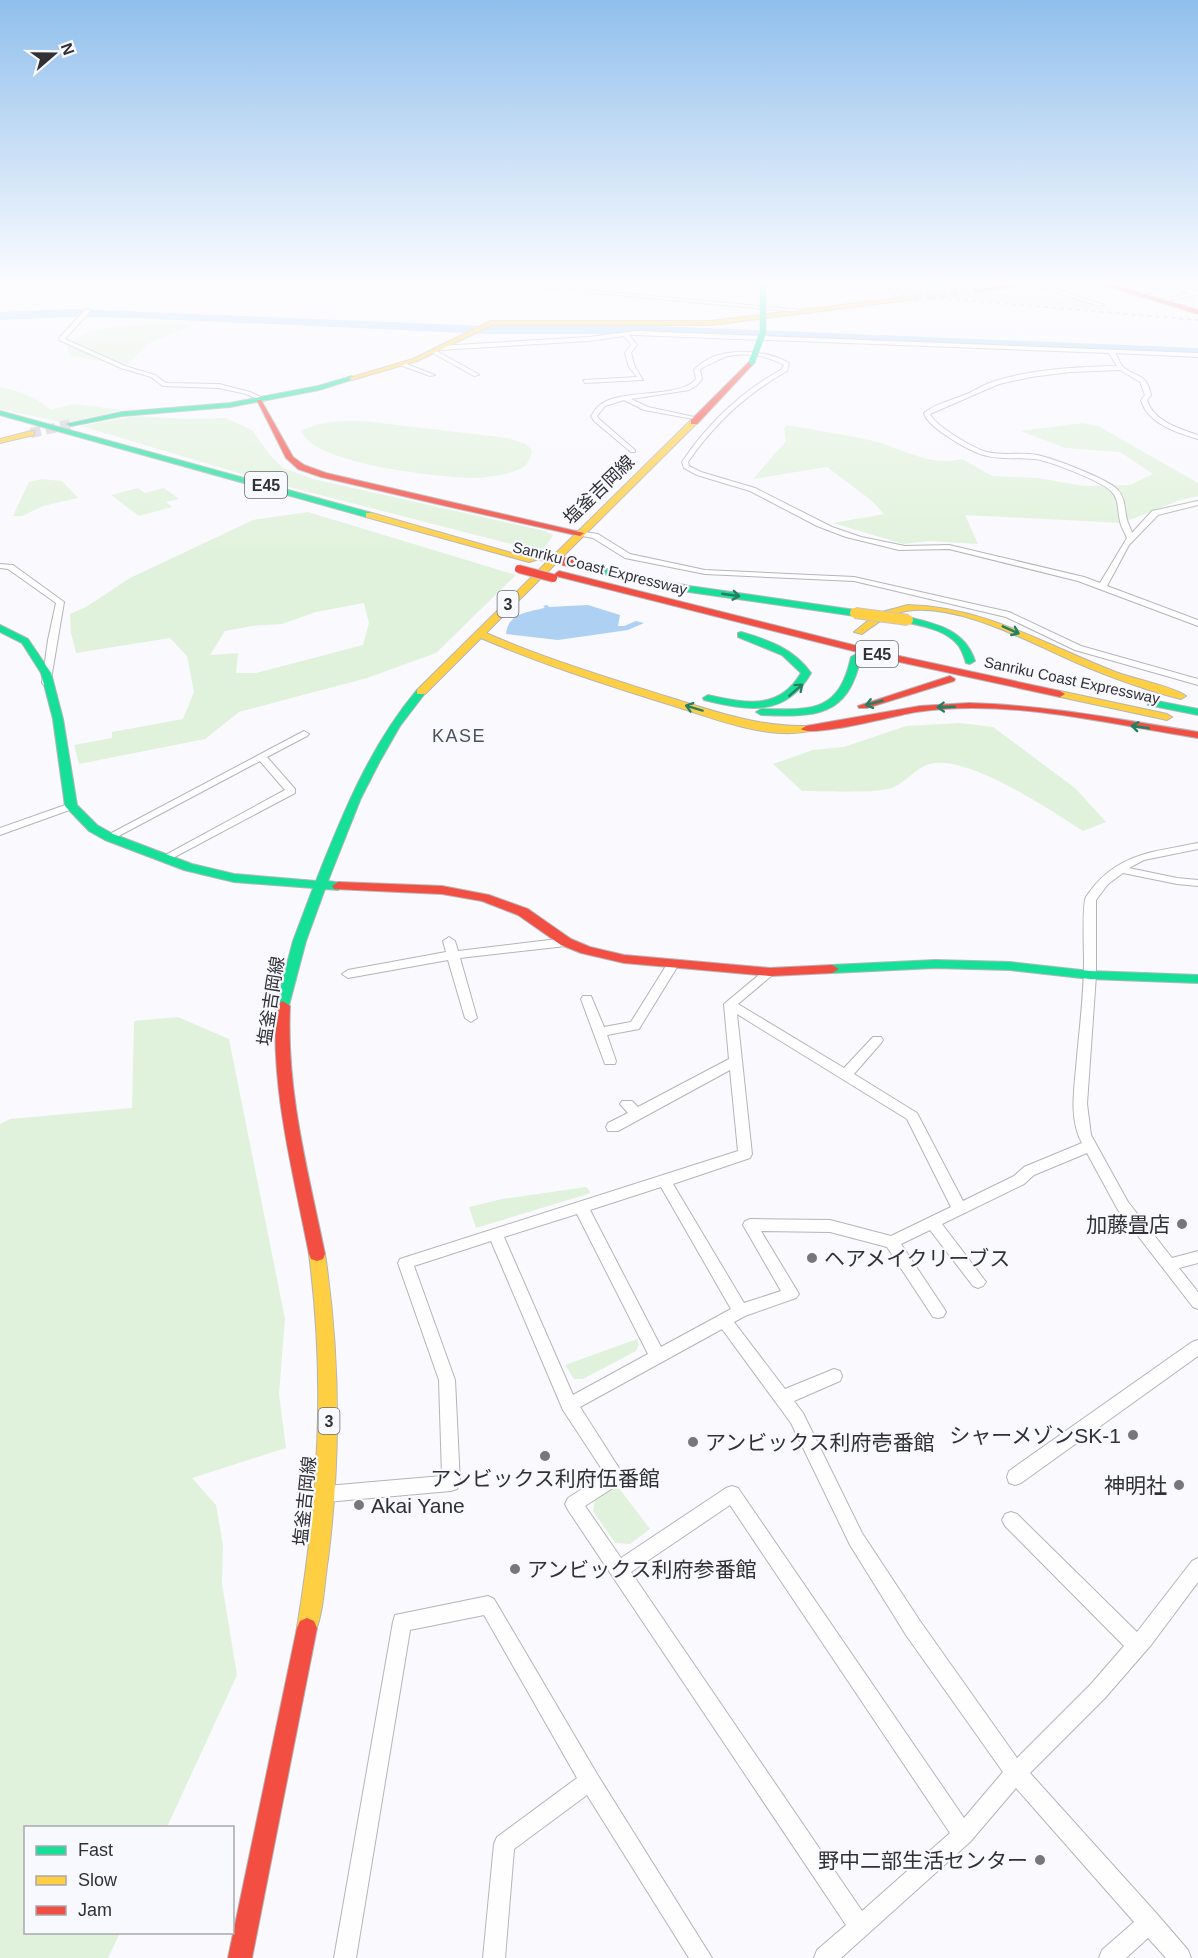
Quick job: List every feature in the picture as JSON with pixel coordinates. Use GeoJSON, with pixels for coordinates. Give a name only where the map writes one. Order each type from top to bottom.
{"type":"FeatureCollection","features":[{"type":"Feature","properties":{"kind":"main road"},"geometry":{"type":"LineString","coordinates":[[71,424],[122,414],[211,408],[261,401],[319,388],[377,371]]}},
{"type":"Feature","properties":{"kind":"main road","name":"塩釜吉岡線"},"geometry":{"type":"LineString","coordinates":[[240,1958],[295,1686],[313,1588],[326,1494],[330,1392],[326,1310],[317,1252],[285,1094],[280,1049],[290,976],[320,885],[368,770],[386,738],[406,710],[478,634],[743,371]]}},
{"type":"Feature","properties":{"kind":"main road"},"geometry":{"type":"LineString","coordinates":[[261,401],[285,451],[301,467],[324,475],[580,533]]}},
{"type":"Feature","properties":{"kind":"main road","name":"E45"},"geometry":{"type":"LineString","coordinates":[[0,413],[429,535]]}},
{"type":"Feature","properties":{"kind":"main road","name":"E45"},"geometry":{"type":"LineString","coordinates":[[0,420],[429,535]]}},
{"type":"Feature","properties":{"kind":"main road"},"geometry":{"type":"LineString","coordinates":[[0,441],[31,433]]}},
{"type":"Feature","properties":{"kind":"main road"},"geometry":{"type":"LineString","coordinates":[[429,535],[562,571],[908,620],[952,634],[967,647],[970,661]]}},
{"type":"Feature","properties":{"kind":"main road"},"geometry":{"type":"LineString","coordinates":[[429,535],[562,571],[767,643],[798,659],[806,673],[799,691],[783,699],[762,705],[730,705]]}},
{"type":"Feature","properties":{"kind":"main road","name":"Sanriku Coast Expressway"},"geometry":{"type":"LineString","coordinates":[[562,571],[917,654],[1198,712]]}},
{"type":"Feature","properties":{"kind":"main road","name":"Sanriku Coast Expressway"},"geometry":{"type":"LineString","coordinates":[[562,571],[880,655],[1198,723]]}},
{"type":"Feature","properties":{"kind":"main road"},"geometry":{"type":"LineString","coordinates":[[859,632],[872,618],[898,610],[927,608],[956,612],[1004,626],[1099,669],[1154,689],[1198,700]]}},
{"type":"Feature","properties":{"kind":"main road"},"geometry":{"type":"LineString","coordinates":[[0,628],[25,641],[35,654],[47,683],[63,738],[71,806],[98,831],[109,837],[188,867],[234,878],[320,885],[442,890],[485,898],[523,912],[566,942],[586,950],[624,959],[770,972],[935,964],[1010,966],[1090,975],[1198,979]]}},
{"type":"Feature","properties":{"kind":"main road"},"geometry":{"type":"LineString","coordinates":[[478,634],[516,643],[574,663],[601,666],[676,688]]}},
{"type":"Feature","properties":{"kind":"main road"},"geometry":{"type":"LineString","coordinates":[[478,634],[510,649],[566,668],[747,725],[804,730],[934,707],[995,707],[1198,735]]}},
{"type":"Feature","properties":{"kind":"main road"},"geometry":{"type":"LineString","coordinates":[[698,695],[762,712],[791,713],[828,706],[840,700],[851,687],[856,670],[856,657]]}},
{"type":"Feature","properties":{"kind":"main road"},"geometry":{"type":"LineString","coordinates":[[719,716],[753,721],[803,719],[877,703],[950,679]]}},
{"type":"Feature","properties":{"kind":"street"},"geometry":{"type":"LineString","coordinates":[[138,371],[153,376],[165,385],[219,386],[248,393],[261,401]]}},
{"type":"Feature","properties":{"kind":"street"},"geometry":{"type":"LineString","coordinates":[[422,371],[432,375]]}},
{"type":"Feature","properties":{"kind":"street"},"geometry":{"type":"LineString","coordinates":[[470,371],[476,375]]}},
{"type":"Feature","properties":{"kind":"street"},"geometry":{"type":"LineString","coordinates":[[585,381],[641,379],[635,371]]}},
{"type":"Feature","properties":{"kind":"street"},"geometry":{"type":"LineString","coordinates":[[633,451],[594,416],[603,405],[625,398],[687,389],[699,379],[697,371]]}},
{"type":"Feature","properties":{"kind":"street"},"geometry":{"type":"LineString","coordinates":[[780,371],[753,388],[724,414],[694,448],[685,462],[686,467],[694,473],[739,484],[766,494],[823,526],[880,544],[903,549],[935,545],[949,547],[1047,570],[1102,587],[1198,623]]}},
{"type":"Feature","properties":{"kind":"street"},"geometry":{"type":"LineString","coordinates":[[1072,371],[1019,379],[983,388],[927,413],[928,418],[973,449],[986,454],[1037,458],[1054,462],[1104,483],[1114,490],[1122,503],[1123,520],[1131,538]]}},
{"type":"Feature","properties":{"kind":"street"},"geometry":{"type":"LineString","coordinates":[[1126,371],[1144,382],[1148,395],[1144,400],[1146,409],[1170,426],[1198,437]]}},
{"type":"Feature","properties":{"kind":"street"},"geometry":{"type":"LineString","coordinates":[[625,398],[646,409],[697,419]]}},
{"type":"Feature","properties":{"kind":"street"},"geometry":{"type":"LineString","coordinates":[[1102,587],[1126,544],[1155,513],[1198,502]]}},
{"type":"Feature","properties":{"kind":"street"},"geometry":{"type":"LineString","coordinates":[[580,533],[595,536],[628,556],[705,572],[854,579],[1009,615],[1078,648],[1198,682]]}},
{"type":"Feature","properties":{"kind":"street"},"geometry":{"type":"LineString","coordinates":[[0,566],[10,567],[60,602],[52,640],[47,683]]}},
{"type":"Feature","properties":{"kind":"street"},"geometry":{"type":"LineString","coordinates":[[109,837],[304,734]]}},
{"type":"Feature","properties":{"kind":"street"},"geometry":{"type":"LineString","coordinates":[[165,858],[291,791],[262,757]]}},
{"type":"Feature","properties":{"kind":"street"},"geometry":{"type":"LineString","coordinates":[[0,832],[71,806]]}},
{"type":"Feature","properties":{"kind":"street"},"geometry":{"type":"LineString","coordinates":[[1198,846],[1141,857],[1104,882],[1090,900],[1090,975],[1080,1104],[1084,1135],[1123,1206],[1198,1304]]}},
{"type":"Feature","properties":{"kind":"street"},"geometry":{"type":"LineString","coordinates":[[1121,869],[1198,884]]}},
{"type":"Feature","properties":{"kind":"street"},"geometry":{"type":"LineString","coordinates":[[449,941],[471,1018]]}},
{"type":"Feature","properties":{"kind":"street"},"geometry":{"type":"LineString","coordinates":[[348,974],[453,955],[566,942]]}},
{"type":"Feature","properties":{"kind":"street"},"geometry":{"type":"LineString","coordinates":[[600,1032],[635,1026],[673,964]]}},
{"type":"Feature","properties":{"kind":"street"},"geometry":{"type":"LineString","coordinates":[[730,1004],[770,972]]}},
{"type":"Feature","properties":{"kind":"street"},"geometry":{"type":"LineString","coordinates":[[587,999],[610,1061]]}},
{"type":"Feature","properties":{"kind":"street"},"geometry":{"type":"LineString","coordinates":[[326,1494],[451,1484],[447,1380],[405,1263],[745,1154],[730,1004]]}},
{"type":"Feature","properties":{"kind":"street"},"geometry":{"type":"LineString","coordinates":[[730,1004],[912,1116],[960,1210]]}},
{"type":"Feature","properties":{"kind":"street"},"geometry":{"type":"LineString","coordinates":[[845,1075],[877,1040]]}},
{"type":"Feature","properties":{"kind":"street"},"geometry":{"type":"LineString","coordinates":[[614,1127],[736,1061]]}},
{"type":"Feature","properties":{"kind":"street"},"geometry":{"type":"LineString","coordinates":[[627,1104],[637,1114]]}},
{"type":"Feature","properties":{"kind":"street"},"geometry":{"type":"LineString","coordinates":[[569,1404],[732,1316],[791,1294],[750,1225],[830,1227],[892,1242],[1019,1180],[1029,1171],[1089,1146]]}},
{"type":"Feature","properties":{"kind":"street"},"geometry":{"type":"LineString","coordinates":[[664,1180],[732,1316],[782,1398],[797,1418],[856,1539],[913,1628],[1016,1773],[1180,1958]]}},
{"type":"Feature","properties":{"kind":"street"},"geometry":{"type":"LineString","coordinates":[[581,1207],[657,1355]]}},
{"type":"Feature","properties":{"kind":"street"},"geometry":{"type":"LineString","coordinates":[[933,1222],[978,1282]]}},
{"type":"Feature","properties":{"kind":"street"},"geometry":{"type":"LineString","coordinates":[[496,1234],[569,1404],[616,1476],[574,1504],[860,1928]]}},
{"type":"Feature","properties":{"kind":"street"},"geometry":{"type":"LineString","coordinates":[[892,1242],[938,1312]]}},
{"type":"Feature","properties":{"kind":"street"},"geometry":{"type":"LineString","coordinates":[[1167,1265],[1198,1257]]}},
{"type":"Feature","properties":{"kind":"street"},"geometry":{"type":"LineString","coordinates":[[1015,1477],[1198,1347]]}},
{"type":"Feature","properties":{"kind":"street"},"geometry":{"type":"LineString","coordinates":[[782,1398],[834,1376]]}},
{"type":"Feature","properties":{"kind":"street"},"geometry":{"type":"LineString","coordinates":[[620,1569],[732,1494],[963,1835]]}},
{"type":"Feature","properties":{"kind":"street"},"geometry":{"type":"LineString","coordinates":[[1011,1520],[1137,1646]]}},
{"type":"Feature","properties":{"kind":"street"},"geometry":{"type":"LineString","coordinates":[[825,1958],[963,1835],[1016,1773],[1098,1691],[1137,1646],[1198,1567]]}},
{"type":"Feature","properties":{"kind":"street"},"geometry":{"type":"LineString","coordinates":[[345,1958],[402,1622],[488,1605],[590,1780],[701,1958]]}},
{"type":"Feature","properties":{"kind":"street"},"geometry":{"type":"LineString","coordinates":[[494,1958],[504,1844],[590,1780]]}},
{"type":"Feature","properties":{"kind":"street"},"geometry":{"type":"LineString","coordinates":[[1110,1958],[1149,1923]]}},
{"type":"Feature","properties":{"kind":"green space"},"geometry":{"type":"Polygon","coordinates":[[[0,387],[27,395],[40,401],[51,410],[73,404],[123,410],[65,423],[0,409],[0,387]]]}},
{"type":"Feature","properties":{"kind":"green space"},"geometry":{"type":"Polygon","coordinates":[[[135,416],[188,419],[226,418],[252,430],[270,455],[283,468],[313,479],[545,531],[553,535],[542,552],[262,480],[81,426],[135,416]]]}},
{"type":"Feature","properties":{"kind":"green space"},"geometry":{"type":"Polygon","coordinates":[[[364,421],[507,438],[526,444],[532,450],[527,463],[515,471],[486,477],[459,477],[408,472],[351,460],[327,452],[310,442],[301,430],[323,423],[364,421]]]}},
{"type":"Feature","properties":{"kind":"green space"},"geometry":{"type":"Polygon","coordinates":[[[1083,423],[1098,426],[1198,483],[1198,496],[1180,500],[1122,523],[965,515],[978,544],[930,541],[903,544],[833,523],[884,514],[872,501],[827,467],[753,479],[786,441],[784,428],[787,425],[869,440],[926,458],[949,461],[962,459],[992,476],[1038,478],[1084,486],[1130,485],[1153,474],[1120,452],[1066,448],[1020,431],[1083,423]]]}},
{"type":"Feature","properties":{"kind":"green space"},"geometry":{"type":"Polygon","coordinates":[[[42,479],[62,481],[78,498],[43,506],[22,516],[13,516],[29,482],[42,479]]]}},
{"type":"Feature","properties":{"kind":"green space"},"geometry":{"type":"Polygon","coordinates":[[[138,488],[145,493],[164,488],[179,499],[166,502],[172,507],[139,516],[111,495],[138,488]]]}},
{"type":"Feature","properties":{"kind":"green space"},"geometry":{"type":"Polygon","coordinates":[[[308,512],[516,575],[436,653],[367,678],[239,712],[205,739],[79,764],[74,745],[112,738],[112,732],[183,719],[194,692],[187,656],[170,638],[76,653],[71,633],[70,614],[86,607],[130,578],[253,520],[308,512]],[[364,603],[316,612],[282,624],[225,631],[210,655],[238,653],[236,673],[256,673],[363,645],[369,623],[364,603]]]}},
{"type":"Feature","properties":{"kind":"green space"},"geometry":{"type":"Polygon","coordinates":[[[960,723],[993,727],[1075,788],[1106,822],[1083,831],[1030,798],[986,775],[945,763],[924,766],[894,787],[877,791],[850,792],[802,791],[773,764],[813,750],[844,747],[906,726],[960,723]]]}},
{"type":"Feature","properties":{"kind":"green space"},"geometry":{"type":"Polygon","coordinates":[[[178,1017],[229,1039],[285,1319],[279,1394],[286,1448],[192,1478],[216,1505],[223,1545],[222,1584],[237,1675],[167,1826],[24,1826],[24,1934],[120,1934],[108,1958],[0,1958],[0,1124],[10,1119],[132,1108],[134,1021],[178,1017]]]}},
{"type":"Feature","properties":{"kind":"green space"},"geometry":{"type":"Polygon","coordinates":[[[586,1187],[591,1193],[476,1228],[469,1207],[502,1199],[586,1187]]]}},
{"type":"Feature","properties":{"kind":"green space"},"geometry":{"type":"Polygon","coordinates":[[[637,1339],[639,1344],[636,1351],[583,1379],[574,1379],[565,1365],[637,1339]]]}},
{"type":"Feature","properties":{"kind":"green space"},"geometry":{"type":"Polygon","coordinates":[[[615,1483],[650,1529],[630,1544],[615,1543],[593,1511],[596,1495],[615,1483]]]}},
{"type":"Feature","properties":{"kind":"water"},"geometry":{"type":"Polygon","coordinates":[[[588,605],[620,615],[618,626],[636,621],[644,623],[628,630],[558,640],[506,634],[515,618],[526,612],[545,608],[543,606],[549,607],[588,605]]]}},
{"type":"Feature","properties":{"kind":"tunnel"},"geometry":{"type":"LineString","coordinates":[[31,433],[71,424]]}},
{"type":"Feature","properties":{"kind":"traffic: fast"},"geometry":{"type":"LineString","coordinates":[[71,424],[122,414],[230,405],[319,388],[352,378]]}},
{"type":"Feature","properties":{"kind":"traffic: fast"},"geometry":{"type":"LineString","coordinates":[[0,413],[369,515]]}},
{"type":"Feature","properties":{"kind":"traffic: fast"},"geometry":{"type":"LineString","coordinates":[[607,572],[689,589],[855,613]]}},
{"type":"Feature","properties":{"kind":"traffic: fast"},"geometry":{"type":"LineString","coordinates":[[908,620],[947,631],[955,636],[967,651],[970,661]]}},
{"type":"Feature","properties":{"kind":"traffic: fast"},"geometry":{"type":"LineString","coordinates":[[0,628],[25,641],[46,673],[58,719],[71,806],[93,828],[109,837],[188,867],[234,878],[338,886]]}},
{"type":"Feature","properties":{"kind":"traffic: fast"},"geometry":{"type":"LineString","coordinates":[[708,698],[750,705],[777,701],[789,695],[806,673],[793,658],[778,648],[741,635]]}},
{"type":"Feature","properties":{"kind":"traffic: fast"},"geometry":{"type":"LineString","coordinates":[[761,712],[811,711],[824,707],[836,700],[845,690],[852,676],[856,657]]}},
{"type":"Feature","properties":{"kind":"traffic: fast"},"geometry":{"type":"LineString","coordinates":[[283,1006],[307,920],[356,798],[395,725],[421,692]]}},
{"type":"Feature","properties":{"kind":"traffic: fast"},"geometry":{"type":"LineString","coordinates":[[1152,703],[1198,712]]}},
{"type":"Feature","properties":{"kind":"traffic: fast"},"geometry":{"type":"LineString","coordinates":[[832,969],[935,964],[1010,966],[1090,975],[1198,979]]}},
{"type":"Feature","properties":{"kind":"traffic: slow"},"geometry":{"type":"LineString","coordinates":[[352,378],[375,371]]}},
{"type":"Feature","properties":{"kind":"traffic: slow"},"geometry":{"type":"LineString","coordinates":[[421,692],[694,422]]}},
{"type":"Feature","properties":{"kind":"traffic: slow"},"geometry":{"type":"LineString","coordinates":[[0,441],[31,433]]}},
{"type":"Feature","properties":{"kind":"traffic: slow"},"geometry":{"type":"LineString","coordinates":[[369,515],[532,560]]}},
{"type":"Feature","properties":{"kind":"traffic: slow"},"geometry":{"type":"LineString","coordinates":[[859,632],[881,615],[908,608],[937,608],[1000,626],[1106,671],[1181,696]]}},
{"type":"Feature","properties":{"kind":"traffic: slow"},"geometry":{"type":"LineString","coordinates":[[855,613],[908,620]]}},
{"type":"Feature","properties":{"kind":"traffic: slow"},"geometry":{"type":"LineString","coordinates":[[479,634],[570,670],[716,716],[769,728],[806,729]]}},
{"type":"Feature","properties":{"kind":"traffic: slow"},"geometry":{"type":"LineString","coordinates":[[1060,694],[1167,717]]}},
{"type":"Feature","properties":{"kind":"traffic: slow"},"geometry":{"type":"LineString","coordinates":[[307,1628],[321,1535],[328,1441],[327,1348],[324,1301],[317,1254]]}},
{"type":"Feature","properties":{"kind":"traffic: jam"},"geometry":{"type":"LineString","coordinates":[[694,422],[743,371]]}},
{"type":"Feature","properties":{"kind":"traffic: jam"},"geometry":{"type":"LineString","coordinates":[[259,401],[290,458],[301,467],[324,475],[446,504],[580,533]]}},
{"type":"Feature","properties":{"kind":"traffic: jam"},"geometry":{"type":"LineString","coordinates":[[536,555],[571,563]]}},
{"type":"Feature","properties":{"kind":"traffic: jam"},"geometry":{"type":"LineString","coordinates":[[519,569],[553,578]]}},
{"type":"Feature","properties":{"kind":"traffic: jam"},"geometry":{"type":"LineString","coordinates":[[559,574],[881,655],[1060,694]]}},
{"type":"Feature","properties":{"kind":"traffic: jam"},"geometry":{"type":"LineString","coordinates":[[863,706],[950,679]]}},
{"type":"Feature","properties":{"kind":"traffic: jam"},"geometry":{"type":"LineString","coordinates":[[806,729],[920,709],[969,706],[1068,714],[1198,735]]}},
{"type":"Feature","properties":{"kind":"traffic: jam"},"geometry":{"type":"LineString","coordinates":[[338,886],[442,890],[485,898],[523,912],[566,942],[586,950],[624,959],[770,972],[832,969]]}},
{"type":"Feature","properties":{"kind":"traffic: jam"},"geometry":{"type":"LineString","coordinates":[[283,1006],[282,1069],[286,1100],[317,1254]]}},
{"type":"Feature","properties":{"kind":"traffic: jam"},"geometry":{"type":"LineString","coordinates":[[240,1958],[307,1628]]}},
{"type":"Feature","properties":{"kind":"place","name":"加藤畳店"},"geometry":{"type":"Point","coordinates":[1182,1224]}},
{"type":"Feature","properties":{"kind":"place","name":"ヘアメイクリーブス"},"geometry":{"type":"Point","coordinates":[812,1258]}},
{"type":"Feature","properties":{"kind":"place","name":"シャーメゾンSK-1"},"geometry":{"type":"Point","coordinates":[1133,1435]}},
{"type":"Feature","properties":{"kind":"place","name":"アンビックス利府壱番館"},"geometry":{"type":"Point","coordinates":[693,1442]}},
{"type":"Feature","properties":{"kind":"place","name":"アンビックス利府伍番館"},"geometry":{"type":"Point","coordinates":[545,1456]}},
{"type":"Feature","properties":{"kind":"place","name":"神明社"},"geometry":{"type":"Point","coordinates":[1179,1485]}},
{"type":"Feature","properties":{"kind":"place","name":"Akai Yane"},"geometry":{"type":"Point","coordinates":[359,1505]}},
{"type":"Feature","properties":{"kind":"place","name":"アンビックス利府参番館"},"geometry":{"type":"Point","coordinates":[515,1569]}},
{"type":"Feature","properties":{"kind":"place","name":"野中二部生活センター"},"geometry":{"type":"Point","coordinates":[1040,1860]}},
{"type":"Feature","properties":{"kind":"district","name":"KASE"},"geometry":{"type":"Point","coordinates":[459,736]}}]}
